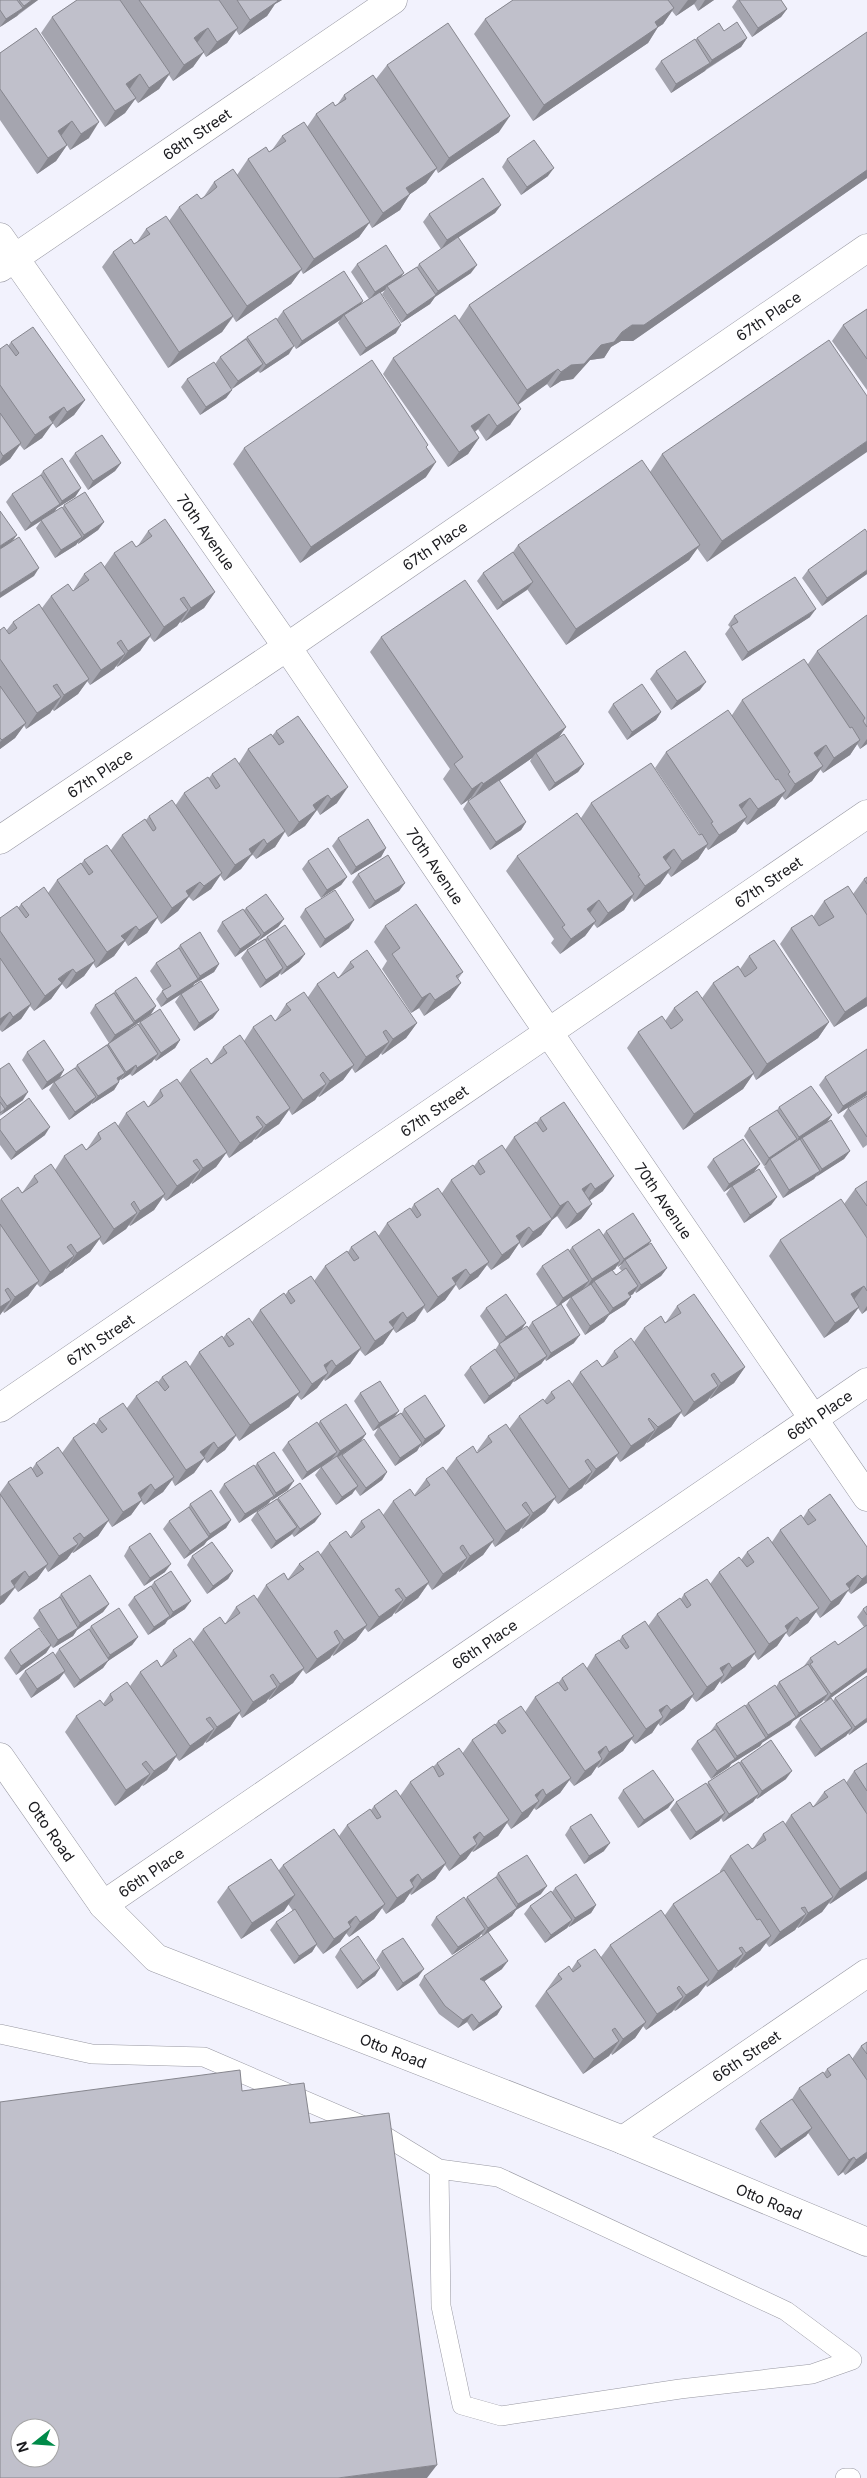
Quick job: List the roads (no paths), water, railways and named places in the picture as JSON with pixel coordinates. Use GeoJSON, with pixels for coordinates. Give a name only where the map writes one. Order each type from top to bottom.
{"type":"FeatureCollection","features":[{"type":"Feature","properties":{"kind":"street","name":"68th Street"},"geometry":{"type":"LineString","coordinates":[[5,254],[393,0]]}},
{"type":"Feature","properties":{"kind":"street","name":"67th Place"},"geometry":{"type":"LineString","coordinates":[[0,840],[287,647],[867,248]]}},
{"type":"Feature","properties":{"kind":"street","name":"70th Avenue"},"geometry":{"type":"LineString","coordinates":[[5,254],[287,647],[812,1420],[867,1497]]}},
{"type":"Feature","properties":{"kind":"street","name":"67th Street"},"geometry":{"type":"LineString","coordinates":[[0,1408],[547,1031],[867,814]]}},
{"type":"Feature","properties":{"kind":"street","name":"66th Place"},"geometry":{"type":"LineString","coordinates":[[103,1905],[867,1382]]}},
{"type":"Feature","properties":{"kind":"street","name":"Otto Road"},"geometry":{"type":"LineString","coordinates":[[0,1757],[103,1905],[156,1958],[624,2140],[867,2242]]}},
{"type":"Feature","properties":{"kind":"street","name":"66th Street"},"geometry":{"type":"LineString","coordinates":[[624,2140],[867,1972]]}},
{"type":"Feature","properties":{"kind":"lane"},"geometry":{"type":"LineString","coordinates":[[0,2034],[92,2054],[204,2057],[380,2133],[439,2169],[498,2177],[786,2312],[852,2360],[812,2374],[680,2389],[501,2416],[462,2405],[441,2306],[439,2169]]}},
{"type":"Feature","properties":{"kind":"lane"},"geometry":{"type":"LineString","coordinates":[[845,2478],[851,2478]]}}]}
